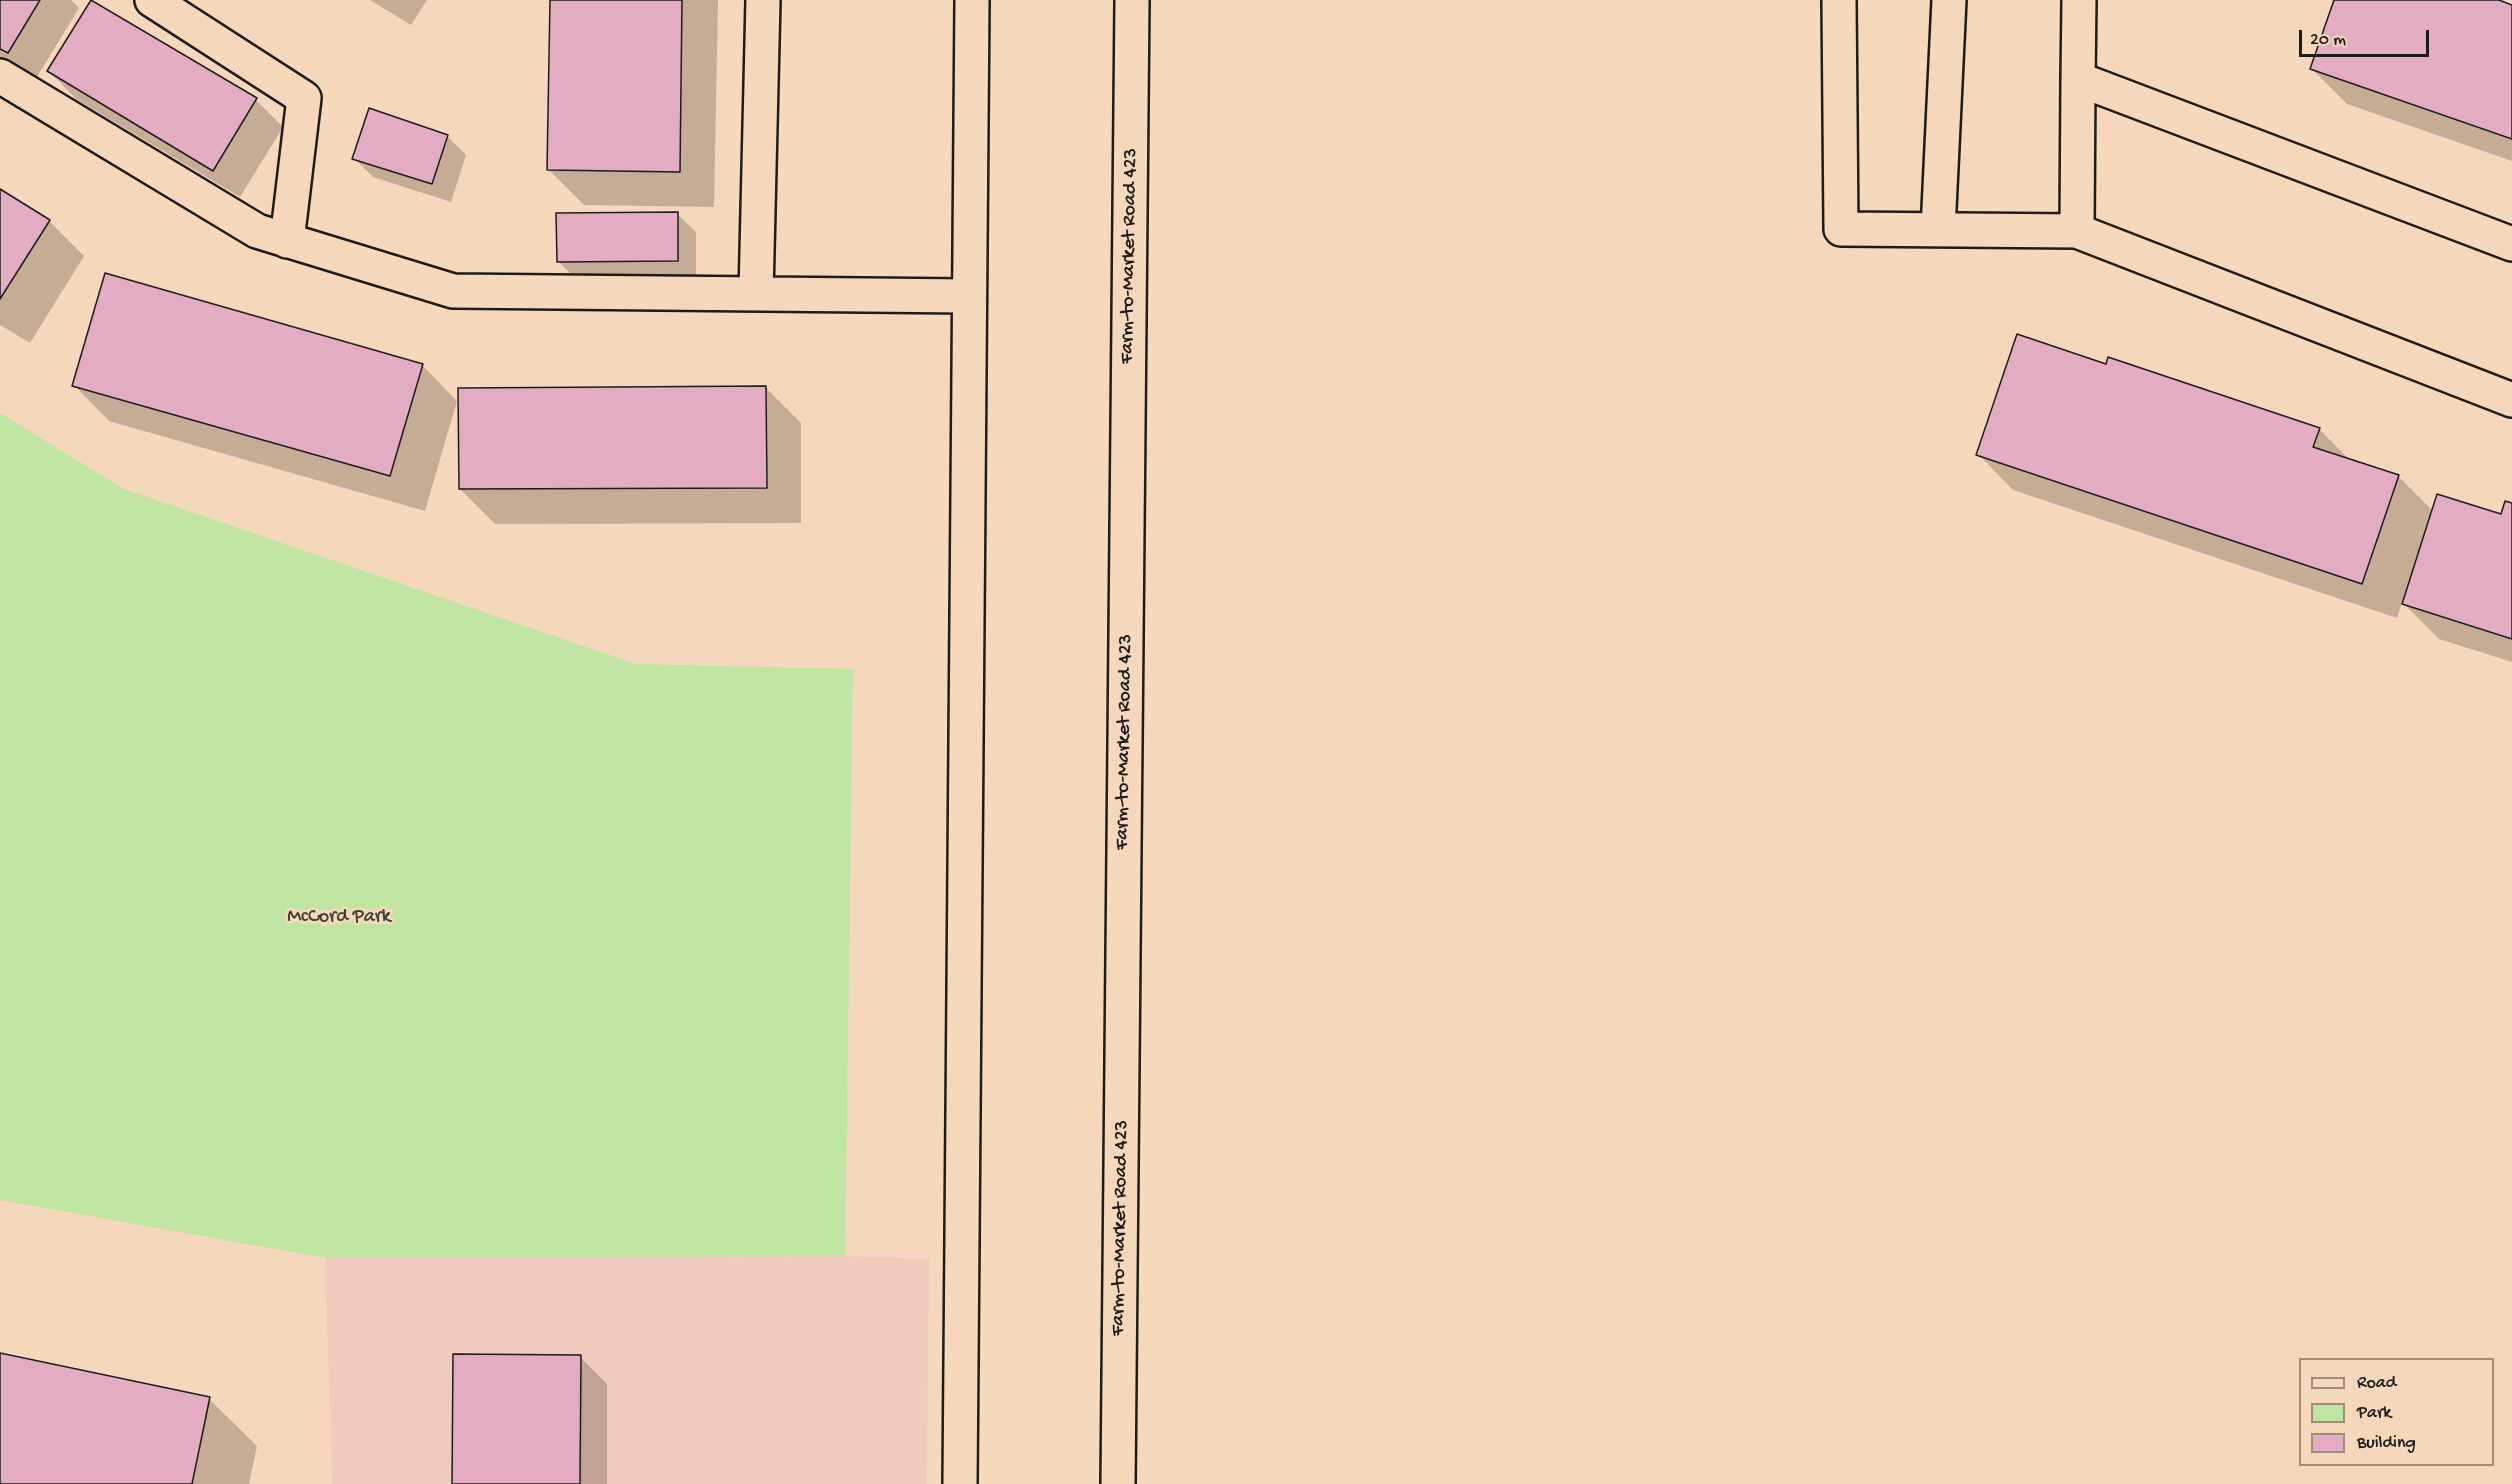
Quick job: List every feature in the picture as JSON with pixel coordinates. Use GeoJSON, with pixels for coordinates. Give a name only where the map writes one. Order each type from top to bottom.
{"type":"FeatureCollection","features":[{"type":"Feature","properties":{"kind":"main road"},"geometry":{"type":"LineString","coordinates":[[152,0],[304,98],[287,241]]}},
{"type":"Feature","properties":{"kind":"main road"},"geometry":{"type":"LineString","coordinates":[[756,294],[763,0]]}},
{"type":"Feature","properties":{"kind":"main road"},"geometry":{"type":"LineString","coordinates":[[960,1484],[972,0]]}},
{"type":"Feature","properties":{"kind":"main road","name":"Farm-to-Market Road 423"},"geometry":{"type":"LineString","coordinates":[[1118,1484],[1132,0]]}},
{"type":"Feature","properties":{"kind":"main road"},"geometry":{"type":"LineString","coordinates":[[1839,0],[1841,229],[2077,231],[2512,400]]}},
{"type":"Feature","properties":{"kind":"main road"},"geometry":{"type":"LineString","coordinates":[[1938,230],[1948,0]]}},
{"type":"Feature","properties":{"kind":"main road"},"geometry":{"type":"LineString","coordinates":[[2077,231],[2079,0]]}},
{"type":"Feature","properties":{"kind":"main road"},"geometry":{"type":"LineString","coordinates":[[0,76],[256,231],[453,291],[968,296]]}},
{"type":"Feature","properties":{"kind":"main road"},"geometry":{"type":"LineString","coordinates":[[2078,79],[2512,244]]}},
{"type":"Feature","properties":{"kind":"shaded area"},"geometry":{"type":"Polygon","coordinates":[[[845,1256],[929,1259],[927,1484],[332,1484],[325,1258],[845,1256]]]}},
{"type":"Feature","properties":{"kind":"green space","name":"McCord Park"},"geometry":{"type":"Polygon","coordinates":[[[0,413],[124,489],[636,664],[853,669],[845,1256],[325,1258],[0,1200],[0,413]]]}},
{"type":"Feature","properties":{"kind":"building"},"geometry":{"type":"Polygon","coordinates":[[[0,0],[40,0],[8,53],[0,49],[0,0]]]}},
{"type":"Feature","properties":{"kind":"building"},"geometry":{"type":"Polygon","coordinates":[[[91,0],[257,98],[213,171],[47,71],[91,0]]]}},
{"type":"Feature","properties":{"kind":"building"},"geometry":{"type":"Polygon","coordinates":[[[550,0],[682,0],[680,172],[547,170],[550,0]]]}},
{"type":"Feature","properties":{"kind":"building"},"geometry":{"type":"Polygon","coordinates":[[[2334,0],[2499,0],[2512,5],[2512,139],[2310,69],[2334,0]]]}},
{"type":"Feature","properties":{"kind":"building"},"geometry":{"type":"Polygon","coordinates":[[[369,108],[448,135],[432,184],[352,159],[369,108]]]}},
{"type":"Feature","properties":{"kind":"building"},"geometry":{"type":"Polygon","coordinates":[[[0,189],[50,220],[0,299],[0,189]]]}},
{"type":"Feature","properties":{"kind":"building"},"geometry":{"type":"Polygon","coordinates":[[[678,212],[678,261],[557,262],[556,213],[678,212]]]}},
{"type":"Feature","properties":{"kind":"building"},"geometry":{"type":"Polygon","coordinates":[[[105,273],[423,364],[390,476],[72,386],[105,273]]]}},
{"type":"Feature","properties":{"kind":"building"},"geometry":{"type":"Polygon","coordinates":[[[2017,334],[2106,364],[2108,357],[2320,428],[2313,447],[2399,475],[2362,584],[1976,455],[2017,334]]]}},
{"type":"Feature","properties":{"kind":"building"},"geometry":{"type":"Polygon","coordinates":[[[766,386],[767,488],[459,489],[458,388],[766,386]]]}},
{"type":"Feature","properties":{"kind":"building"},"geometry":{"type":"Polygon","coordinates":[[[2437,494],[2501,514],[2505,501],[2512,503],[2512,639],[2402,604],[2437,494]]]}},
{"type":"Feature","properties":{"kind":"building"},"geometry":{"type":"Polygon","coordinates":[[[0,1353],[210,1397],[192,1484],[0,1484],[0,1353]]]}},
{"type":"Feature","properties":{"kind":"building"},"geometry":{"type":"Polygon","coordinates":[[[453,1354],[581,1355],[580,1484],[452,1484],[453,1354]]]}}]}
